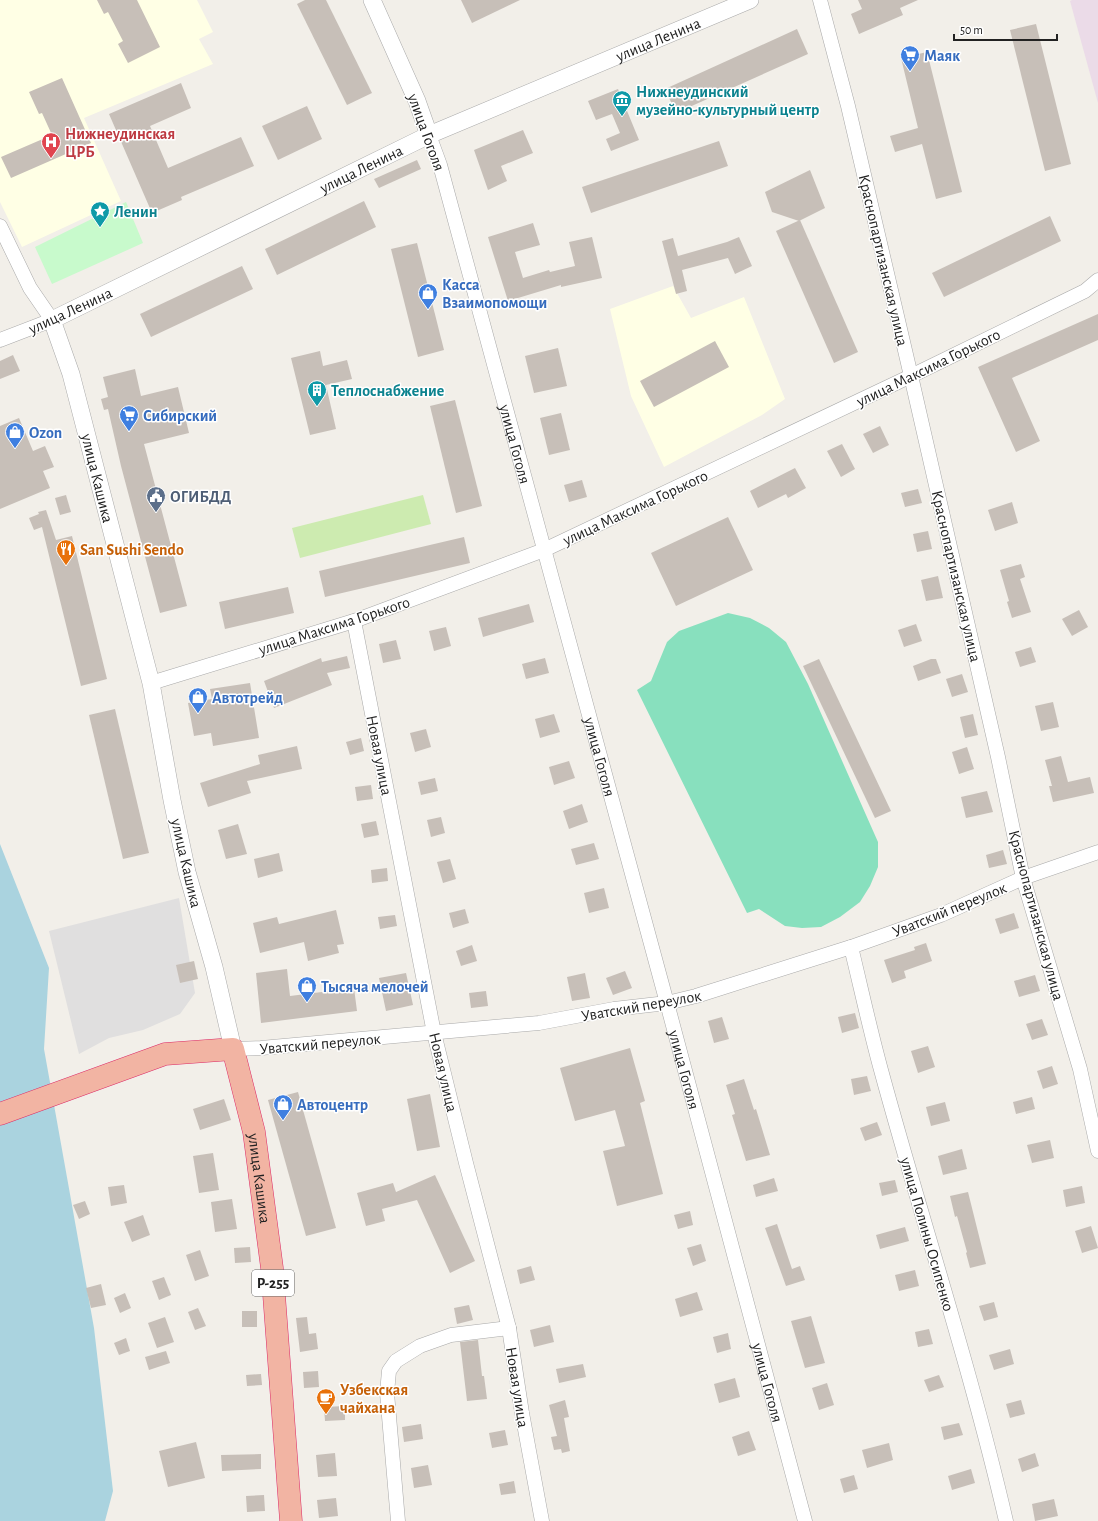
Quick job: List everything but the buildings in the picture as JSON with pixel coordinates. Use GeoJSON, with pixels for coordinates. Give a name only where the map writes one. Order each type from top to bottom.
{"type":"FeatureCollection","features":[{"type":"Feature","properties":{"kind":"highway"},"geometry":{"type":"LineString","coordinates":[[0,1114],[165,1054],[233,1049]]}},
{"type":"Feature","properties":{"kind":"highway","name":"улица Кашика"},"geometry":{"type":"LineString","coordinates":[[233,1049],[254,1132],[272,1268],[291,1521]]}},
{"type":"Feature","properties":{"kind":"street","name":"улица Гоголя"},"geometry":{"type":"LineString","coordinates":[[372,0],[417,101],[440,165],[667,1003],[804,1521]]}},
{"type":"Feature","properties":{"kind":"street","name":"улица Ленина"},"geometry":{"type":"LineString","coordinates":[[0,340],[52,320],[430,135],[750,0]]}},
{"type":"Feature","properties":{"kind":"street","name":"Краснопартизанская улица"},"geometry":{"type":"LineString","coordinates":[[820,0],[848,106],[911,376],[993,734],[1023,878],[1080,1069],[1098,1151]]}},
{"type":"Feature","properties":{"kind":"street","name":"улица Кашика"},"geometry":{"type":"LineString","coordinates":[[0,226],[30,288],[52,320],[71,374],[151,682],[172,800],[187,872],[214,966],[233,1049]]}},
{"type":"Feature","properties":{"kind":"street","name":"улица Максима Горького"},"geometry":{"type":"LineString","coordinates":[[151,682],[354,621],[544,550],[911,376],[1085,291],[1098,280]]}},
{"type":"Feature","properties":{"kind":"street","name":"Новая улица"},"geometry":{"type":"LineString","coordinates":[[354,621],[434,1033],[509,1328],[522,1413],[542,1521]]}},
{"type":"Feature","properties":{"kind":"street","name":"Уватский переулок"},"geometry":{"type":"LineString","coordinates":[[233,1049],[261,1048],[538,1023],[614,1009],[667,1003],[696,996],[851,947],[941,915],[1023,878],[1098,852]]}},
{"type":"Feature","properties":{"kind":"street","name":"улица Полины Осипенко"},"geometry":{"type":"LineString","coordinates":[[851,947],[881,1069],[957,1334],[1006,1521]]}},
{"type":"Feature","properties":{"kind":"street"},"geometry":{"type":"LineString","coordinates":[[398,1521],[387,1393],[389,1371],[396,1361],[420,1346],[451,1335],[509,1328]]}},
{"type":"Feature","properties":{"kind":"shaded area","name":"Нижнеудинская ЦРБ"},"geometry":{"type":"Polygon","coordinates":[[[0,0],[197,0],[213,32],[199,39],[213,64],[84,118],[121,201],[22,247],[0,202],[0,0]]]}},
{"type":"Feature","properties":{"kind":"shaded area"},"geometry":{"type":"Polygon","coordinates":[[[1098,0],[1098,103],[1070,1],[1098,0]]]}},
{"type":"Feature","properties":{"kind":"shaded area"},"geometry":{"type":"Polygon","coordinates":[[[673,286],[691,318],[744,297],[785,399],[762,415],[664,467],[631,396],[610,309],[673,286]]]}},
{"type":"Feature","properties":{"kind":"shaded area"},"geometry":{"type":"Polygon","coordinates":[[[179,898],[195,993],[180,1014],[143,1030],[109,1038],[79,1054],[49,931],[179,898]]]}},
{"type":"Feature","properties":{"kind":"green space"},"geometry":{"type":"Polygon","coordinates":[[[126,202],[143,243],[52,284],[35,247],[126,202]]]}},
{"type":"Feature","properties":{"kind":"green space"},"geometry":{"type":"Polygon","coordinates":[[[423,495],[431,524],[300,558],[292,528],[423,495]]]}},
{"type":"Feature","properties":{"kind":"green space"},"geometry":{"type":"Polygon","coordinates":[[[728,613],[750,618],[769,628],[786,642],[808,684],[878,842],[878,867],[870,886],[860,902],[840,917],[821,927],[802,928],[785,926],[759,909],[747,913],[637,690],[651,681],[667,642],[679,631],[728,613]]]}},
{"type":"Feature","properties":{"kind":"water"},"geometry":{"type":"Polygon","coordinates":[[[0,844],[49,968],[44,1049],[94,1328],[113,1491],[105,1521],[0,1521],[0,844]]]}},
{"type":"Feature","properties":{"kind":"place","name":"Маяк"},"geometry":{"type":"Point","coordinates":[910,72]}},
{"type":"Feature","properties":{"kind":"place","name":"Нижнеудинский музейно-культурный центр"},"geometry":{"type":"Point","coordinates":[622,117]}},
{"type":"Feature","properties":{"kind":"place","name":"Нижнеудинская ЦРБ"},"geometry":{"type":"Point","coordinates":[51,159]}},
{"type":"Feature","properties":{"kind":"place","name":"Ленин"},"geometry":{"type":"Point","coordinates":[100,228]}},
{"type":"Feature","properties":{"kind":"place","name":"Касса Взаимопомощи"},"geometry":{"type":"Point","coordinates":[428,310]}},
{"type":"Feature","properties":{"kind":"place","name":"Теплоснабжение"},"geometry":{"type":"Point","coordinates":[317,407]}},
{"type":"Feature","properties":{"kind":"place","name":"Сибирский"},"geometry":{"type":"Point","coordinates":[129,432]}},
{"type":"Feature","properties":{"kind":"place","name":"Ozon"},"geometry":{"type":"Point","coordinates":[15,449]}},
{"type":"Feature","properties":{"kind":"place","name":"ОГИБДД"},"geometry":{"type":"Point","coordinates":[156,513]}},
{"type":"Feature","properties":{"kind":"place","name":"San Sushi Sendo"},"geometry":{"type":"Point","coordinates":[66,566]}},
{"type":"Feature","properties":{"kind":"place","name":"Автотрейд"},"geometry":{"type":"Point","coordinates":[198,714]}},
{"type":"Feature","properties":{"kind":"place","name":"Тысяча мелочей"},"geometry":{"type":"Point","coordinates":[307,1003]}},
{"type":"Feature","properties":{"kind":"place","name":"Автоцентр"},"geometry":{"type":"Point","coordinates":[283,1121]}},
{"type":"Feature","properties":{"kind":"place","name":"Узбекская чайхана"},"geometry":{"type":"Point","coordinates":[326,1415]}}]}
